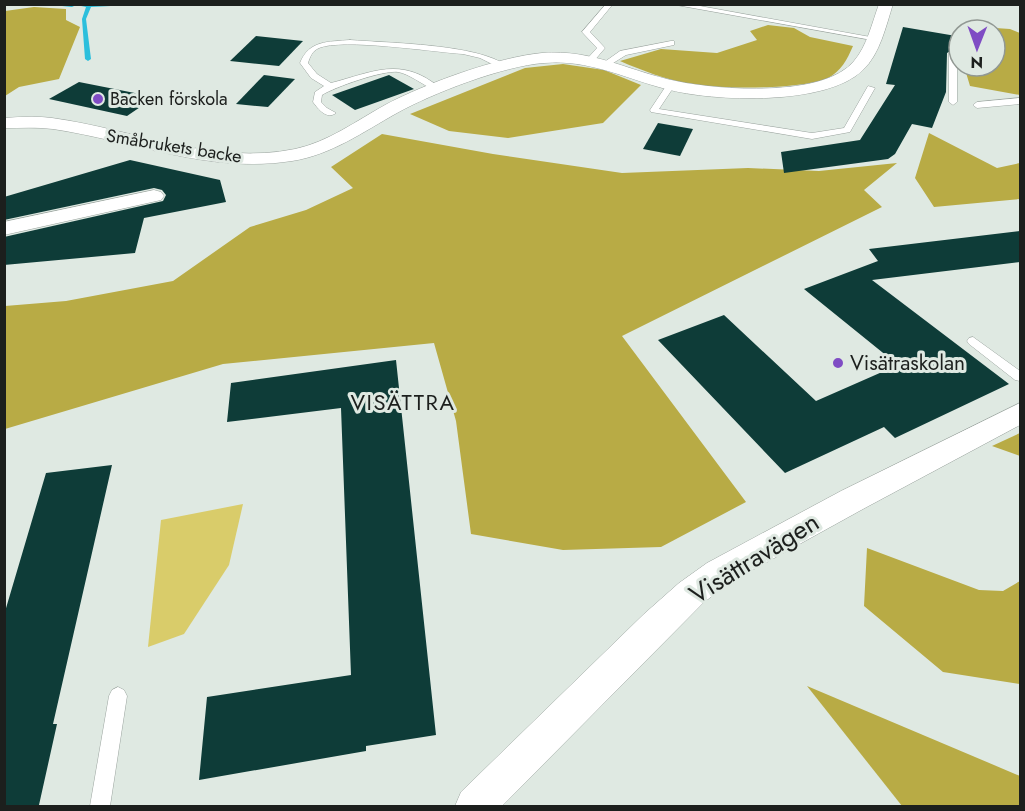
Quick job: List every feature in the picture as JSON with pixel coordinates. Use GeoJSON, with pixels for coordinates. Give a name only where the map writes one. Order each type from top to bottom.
{"type":"FeatureCollection","features":[{"type":"Feature","properties":{"kind":"street","name":"Småbrukets backe"},"geometry":{"type":"LineString","coordinates":[[4,123],[52,124],[221,157],[270,159],[293,156],[326,146],[435,87],[503,66],[543,58],[599,61],[671,85],[700,90],[774,92],[819,86],[840,80],[858,67],[867,52],[886,4]]}},
{"type":"Feature","properties":{"kind":"street"},"geometry":{"type":"LineString","coordinates":[[4,229],[154,196]]}},
{"type":"Feature","properties":{"kind":"street","name":"Visättravägen"},"geometry":{"type":"LineString","coordinates":[[475,807],[656,625],[691,593],[718,573],[1020,413]]}},
{"type":"Feature","properties":{"kind":"lane"},"geometry":{"type":"LineString","coordinates":[[610,4],[585,32],[601,48],[599,61],[623,53],[671,43]]}},
{"type":"Feature","properties":{"kind":"lane"},"geometry":{"type":"LineString","coordinates":[[674,4],[872,38]]}},
{"type":"Feature","properties":{"kind":"lane"},"geometry":{"type":"LineString","coordinates":[[330,86],[314,76],[304,63],[308,53],[317,46],[333,43],[350,42],[463,52],[482,56],[503,66]]}},
{"type":"Feature","properties":{"kind":"lane"},"geometry":{"type":"LineString","coordinates":[[332,113],[324,110],[317,102],[318,94],[330,86],[389,70],[401,70],[435,87]]}},
{"type":"Feature","properties":{"kind":"lane"},"geometry":{"type":"LineString","coordinates":[[953,78],[953,102]]}},
{"type":"Feature","properties":{"kind":"lane"},"geometry":{"type":"LineString","coordinates":[[671,85],[654,110],[812,136],[847,130],[871,88]]}},
{"type":"Feature","properties":{"kind":"lane"},"geometry":{"type":"LineString","coordinates":[[977,105],[1020,102]]}},
{"type":"Feature","properties":{"kind":"lane"},"geometry":{"type":"LineString","coordinates":[[973,341],[1020,377]]}},
{"type":"Feature","properties":{"kind":"lane"},"geometry":{"type":"LineString","coordinates":[[100,807],[118,696]]}},
{"type":"Feature","properties":{"kind":"shaded area"},"geometry":{"type":"Polygon","coordinates":[[[34,7],[66,9],[66,20],[80,27],[59,79],[19,87],[5,96],[5,11],[34,7]]]}},
{"type":"Feature","properties":{"kind":"shaded area"},"geometry":{"type":"Polygon","coordinates":[[[768,25],[794,28],[810,37],[853,46],[837,72],[828,78],[799,85],[720,87],[690,84],[672,80],[620,61],[661,49],[717,53],[757,40],[750,31],[768,25]]]}},
{"type":"Feature","properties":{"kind":"shaded area"},"geometry":{"type":"Polygon","coordinates":[[[1007,29],[1020,33],[1020,95],[970,86],[968,78],[1007,78],[1007,29]]]}},
{"type":"Feature","properties":{"kind":"shaded area"},"geometry":{"type":"Polygon","coordinates":[[[563,64],[604,70],[641,85],[603,123],[508,138],[449,131],[410,114],[525,68],[563,64]]]}},
{"type":"Feature","properties":{"kind":"shaded area"},"geometry":{"type":"Polygon","coordinates":[[[929,133],[997,168],[1020,163],[1020,199],[934,207],[915,178],[929,133]]]}},
{"type":"Feature","properties":{"kind":"shaded area"},"geometry":{"type":"Polygon","coordinates":[[[382,134],[493,154],[622,173],[748,168],[819,171],[897,163],[864,190],[882,207],[622,336],[746,502],[661,547],[563,550],[471,534],[456,421],[434,343],[223,364],[5,429],[5,306],[66,301],[173,281],[250,227],[306,210],[353,188],[331,167],[382,134]]]}},
{"type":"Feature","properties":{"kind":"shaded area"},"geometry":{"type":"Polygon","coordinates":[[[1020,433],[1020,456],[992,446],[1020,433]]]}},
{"type":"Feature","properties":{"kind":"shaded area"},"geometry":{"type":"Polygon","coordinates":[[[243,504],[229,565],[184,634],[148,647],[161,520],[243,504]]]}},
{"type":"Feature","properties":{"kind":"shaded area"},"geometry":{"type":"Polygon","coordinates":[[[867,548],[979,590],[1003,591],[1020,581],[1020,684],[943,672],[864,606],[867,548]]]}},
{"type":"Feature","properties":{"kind":"shaded area"},"geometry":{"type":"Polygon","coordinates":[[[807,686],[1020,776],[1020,806],[902,806],[807,686]]]}},
{"type":"Feature","properties":{"kind":"building"},"geometry":{"type":"Polygon","coordinates":[[[903,27],[947,34],[946,92],[932,128],[912,124],[895,154],[888,159],[784,173],[781,152],[860,140],[895,85],[886,84],[903,27]]]}},
{"type":"Feature","properties":{"kind":"building"},"geometry":{"type":"Polygon","coordinates":[[[256,36],[303,41],[279,66],[230,61],[256,36]]]}},
{"type":"Feature","properties":{"kind":"building"},"geometry":{"type":"Polygon","coordinates":[[[264,75],[295,79],[268,107],[236,104],[264,75]]]}},
{"type":"Feature","properties":{"kind":"building"},"geometry":{"type":"Polygon","coordinates":[[[389,75],[414,89],[355,110],[332,95],[389,75]]]}},
{"type":"Feature","properties":{"kind":"building"},"geometry":{"type":"Polygon","coordinates":[[[79,82],[155,97],[127,116],[49,99],[79,82]]]}},
{"type":"Feature","properties":{"kind":"building"},"geometry":{"type":"Polygon","coordinates":[[[658,123],[693,129],[680,156],[643,149],[658,123]]]}},
{"type":"Feature","properties":{"kind":"building"},"geometry":{"type":"Polygon","coordinates":[[[130,160],[220,180],[226,202],[144,218],[135,253],[4,265],[4,237],[163,201],[166,195],[162,190],[154,188],[4,220],[4,197],[130,160]]]}},
{"type":"Feature","properties":{"kind":"building"},"geometry":{"type":"Polygon","coordinates":[[[1020,231],[1020,262],[872,280],[1009,384],[895,438],[884,427],[785,473],[658,340],[724,315],[816,401],[898,365],[804,289],[878,261],[869,249],[1020,231]]]}},
{"type":"Feature","properties":{"kind":"building"},"geometry":{"type":"Polygon","coordinates":[[[396,360],[436,735],[366,746],[366,751],[199,780],[207,697],[351,675],[341,408],[227,422],[231,383],[396,360]]]}},
{"type":"Feature","properties":{"kind":"building"},"geometry":{"type":"Polygon","coordinates":[[[112,465],[53,724],[57,724],[39,805],[4,807],[4,615],[46,473],[112,465]]]}},
{"type":"Feature","properties":{"kind":"waterway"},"geometry":{"type":"LineString","coordinates":[[44,4],[72,6]]}},
{"type":"Feature","properties":{"kind":"waterway"},"geometry":{"type":"LineString","coordinates":[[83,6],[148,4]]}},
{"type":"Feature","properties":{"kind":"waterway"},"geometry":{"type":"LineString","coordinates":[[88,59],[84,19],[89,6]]}},
{"type":"Feature","properties":{"kind":"place","name":"Backen förskola"},"geometry":{"type":"Point","coordinates":[98,99]}},
{"type":"Feature","properties":{"kind":"place","name":"Visätraskolan"},"geometry":{"type":"Point","coordinates":[838,363]}},
{"type":"Feature","properties":{"kind":"district","name":"VISÄTTRA"},"geometry":{"type":"Point","coordinates":[403,402]}}]}
